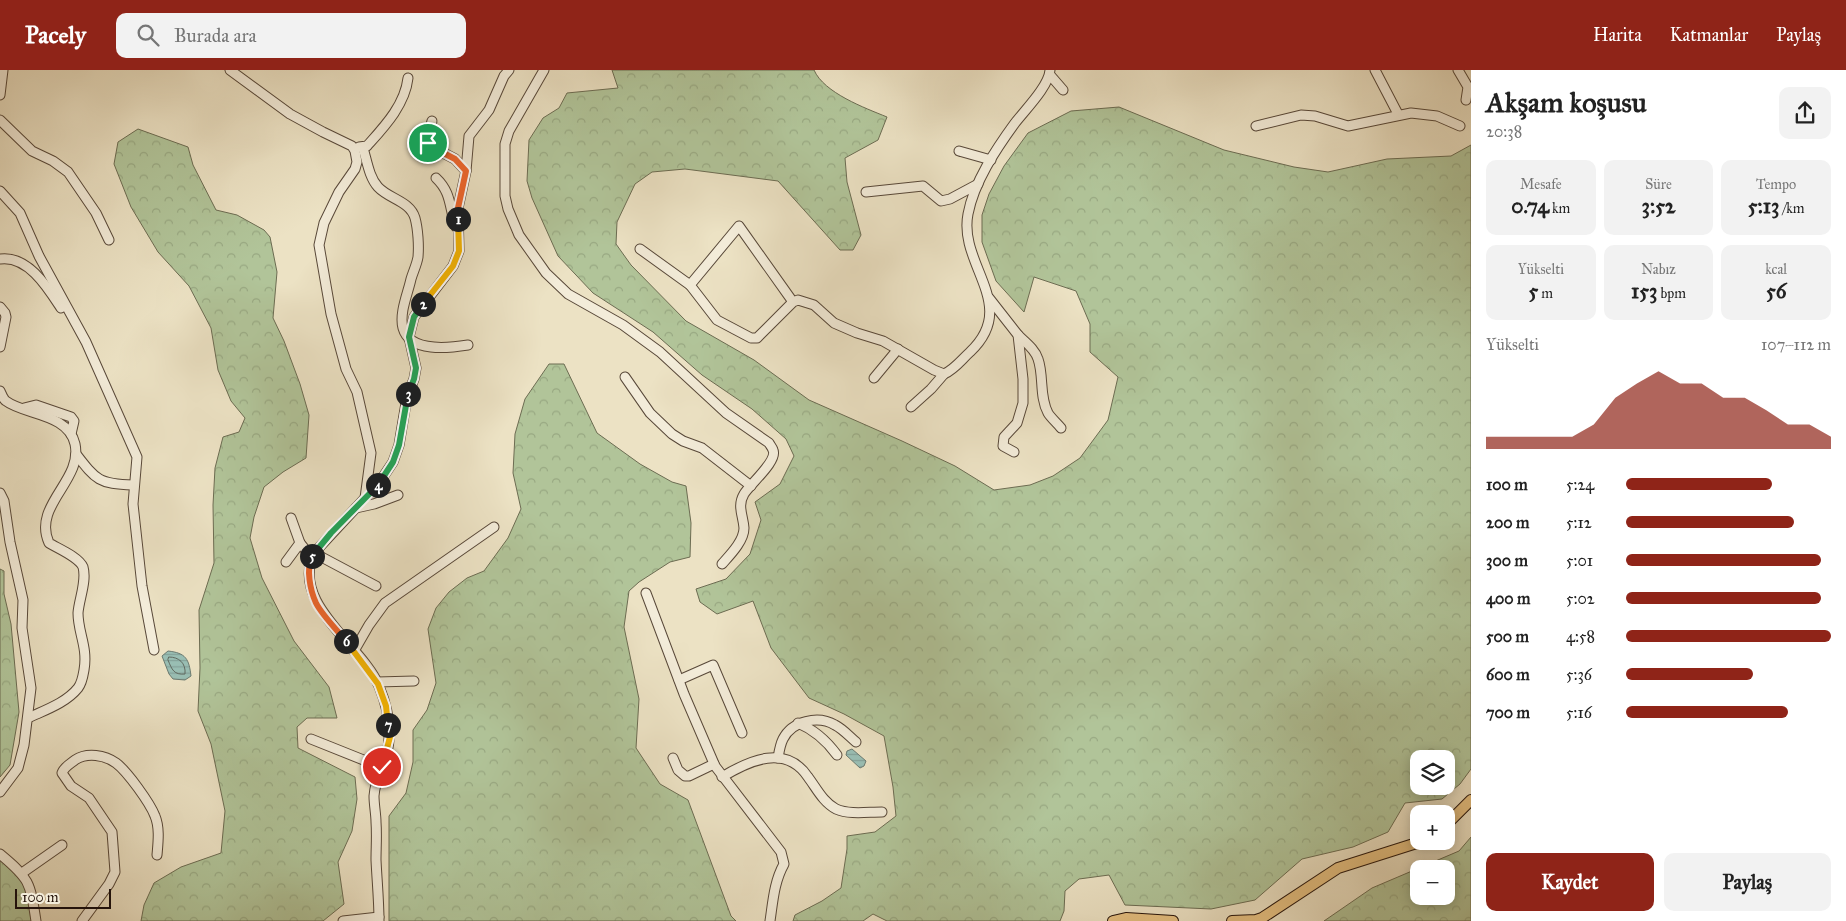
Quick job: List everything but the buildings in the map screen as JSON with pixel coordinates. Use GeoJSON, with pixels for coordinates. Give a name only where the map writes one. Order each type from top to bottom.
{"type":"FeatureCollection","features":[{"type":"Feature","properties":{"kind":"main road"},"geometry":{"type":"LineString","coordinates":[[1455,816],[1471,800]]}},
{"type":"Feature","properties":{"kind":"main road"},"geometry":{"type":"LineString","coordinates":[[1232,921],[1262,918],[1338,868],[1410,845]]}},
{"type":"Feature","properties":{"kind":"main road"},"geometry":{"type":"LineString","coordinates":[[1113,921],[1126,918],[1173,921]]}},
{"type":"Feature","properties":{"kind":"street"},"geometry":{"type":"LineString","coordinates":[[0,95],[3,70]]}},
{"type":"Feature","properties":{"kind":"street"},"geometry":{"type":"LineString","coordinates":[[230,70],[290,114],[352,146],[363,148],[367,146],[387,123],[406,92],[408,78]]}},
{"type":"Feature","properties":{"kind":"street"},"geometry":{"type":"LineString","coordinates":[[409,337],[414,317],[453,266],[459,251],[458,208],[466,171],[469,136],[489,110],[504,76],[509,70]]}},
{"type":"Feature","properties":{"kind":"street"},"geometry":{"type":"LineString","coordinates":[[544,70],[509,131],[505,144],[505,196],[508,209],[519,235],[546,273],[568,294],[623,325],[660,352],[726,413],[769,443],[774,450],[774,456],[744,494],[740,506],[744,528],[742,536],[722,564]]}},
{"type":"Feature","properties":{"kind":"street"},"geometry":{"type":"LineString","coordinates":[[1375,70],[1398,114]]}},
{"type":"Feature","properties":{"kind":"street"},"geometry":{"type":"LineString","coordinates":[[1458,70],[1468,87],[1466,100]]}},
{"type":"Feature","properties":{"kind":"street"},"geometry":{"type":"LineString","coordinates":[[1061,428],[1049,414],[1045,405],[1038,358],[1034,350],[1018,335],[989,298],[970,249],[967,231],[968,214],[978,184],[990,160],[1050,72],[1063,90]]}},
{"type":"Feature","properties":{"kind":"street"},"geometry":{"type":"LineString","coordinates":[[1256,126],[1301,115],[1315,116],[1348,126],[1398,114],[1411,113],[1437,116],[1460,126]]}},
{"type":"Feature","properties":{"kind":"street"},"geometry":{"type":"LineString","coordinates":[[0,120],[32,151],[68,172],[96,213],[109,240]]}},
{"type":"Feature","properties":{"kind":"street"},"geometry":{"type":"LineString","coordinates":[[432,120],[427,140],[430,146],[455,159],[466,171]]}},
{"type":"Feature","properties":{"kind":"street"},"geometry":{"type":"LineString","coordinates":[[352,146],[357,162],[339,192],[324,223],[319,245],[330,314],[346,369],[358,392],[371,452],[365,498]]}},
{"type":"Feature","properties":{"kind":"street"},"geometry":{"type":"LineString","coordinates":[[343,921],[379,919],[374,797],[375,783],[382,767],[390,737],[386,706],[377,682],[316,603],[309,580],[309,563],[313,556],[379,483],[393,462],[399,445],[406,397],[414,379],[416,368],[409,337],[403,327],[403,314],[418,257],[416,220],[411,209],[380,189],[375,183],[363,148]]}},
{"type":"Feature","properties":{"kind":"street"},"geometry":{"type":"LineString","coordinates":[[959,151],[990,160]]}},
{"type":"Feature","properties":{"kind":"street"},"geometry":{"type":"LineString","coordinates":[[436,178],[445,188],[450,198],[452,216],[459,237]]}},
{"type":"Feature","properties":{"kind":"street"},"geometry":{"type":"LineString","coordinates":[[866,192],[923,186],[940,201],[950,199],[978,184]]}},
{"type":"Feature","properties":{"kind":"street"},"geometry":{"type":"LineString","coordinates":[[0,191],[20,213],[39,256],[80,331],[137,458],[136,476],[133,485],[133,504],[142,586],[154,650]]}},
{"type":"Feature","properties":{"kind":"street"},"geometry":{"type":"LineString","coordinates":[[690,285],[739,226],[793,302]]}},
{"type":"Feature","properties":{"kind":"street"},"geometry":{"type":"LineString","coordinates":[[640,250],[690,285],[717,320],[752,338],[758,338],[793,302],[798,300],[814,304],[834,323],[857,333],[884,341],[944,374]]}},
{"type":"Feature","properties":{"kind":"street"},"geometry":{"type":"LineString","coordinates":[[0,259],[7,258],[25,264],[50,290],[69,322],[80,331]]}},
{"type":"Feature","properties":{"kind":"street"},"geometry":{"type":"LineString","coordinates":[[911,407],[944,374],[953,370],[978,345],[990,320],[989,298]]}},
{"type":"Feature","properties":{"kind":"street"},"geometry":{"type":"LineString","coordinates":[[0,307],[6,317],[0,348]]}},
{"type":"Feature","properties":{"kind":"street"},"geometry":{"type":"LineString","coordinates":[[1014,452],[1003,446],[1002,441],[1017,423],[1023,403],[1023,380],[1018,335]]}},
{"type":"Feature","properties":{"kind":"street"},"geometry":{"type":"LineString","coordinates":[[409,337],[418,344],[433,347],[468,345]]}},
{"type":"Feature","properties":{"kind":"street"},"geometry":{"type":"LineString","coordinates":[[874,378],[898,349]]}},
{"type":"Feature","properties":{"kind":"street"},"geometry":{"type":"LineString","coordinates":[[625,377],[650,413],[672,434],[683,441],[702,448],[751,486]]}},
{"type":"Feature","properties":{"kind":"street"},"geometry":{"type":"LineString","coordinates":[[0,391],[7,402],[47,416],[71,434],[76,454],[75,464],[47,514],[45,530],[49,543],[68,553],[80,563],[84,573],[78,614],[86,659],[83,676],[78,688],[68,698],[28,718]]}},
{"type":"Feature","properties":{"kind":"street"},"geometry":{"type":"LineString","coordinates":[[76,454],[100,481],[133,485]]}},
{"type":"Feature","properties":{"kind":"street"},"geometry":{"type":"LineString","coordinates":[[0,493],[4,501],[10,542],[23,600],[22,628],[31,688],[28,718],[18,768],[0,792]]}},
{"type":"Feature","properties":{"kind":"street"},"geometry":{"type":"LineString","coordinates":[[356,508],[398,496]]}},
{"type":"Feature","properties":{"kind":"street"},"geometry":{"type":"LineString","coordinates":[[290,518],[300,543],[313,556],[376,586]]}},
{"type":"Feature","properties":{"kind":"street"},"geometry":{"type":"LineString","coordinates":[[354,651],[385,603],[494,526]]}},
{"type":"Feature","properties":{"kind":"street"},"geometry":{"type":"LineString","coordinates":[[286,562],[300,543]]}},
{"type":"Feature","properties":{"kind":"street"},"geometry":{"type":"LineString","coordinates":[[646,593],[714,764],[722,777],[781,852],[784,864],[778,874],[774,890],[770,921]]}},
{"type":"Feature","properties":{"kind":"street"},"geometry":{"type":"LineString","coordinates":[[679,680],[713,666],[742,732]]}},
{"type":"Feature","properties":{"kind":"street"},"geometry":{"type":"LineString","coordinates":[[377,682],[414,681]]}},
{"type":"Feature","properties":{"kind":"street"},"geometry":{"type":"LineString","coordinates":[[778,758],[783,739],[798,724],[806,721],[834,724],[856,742]]}},
{"type":"Feature","properties":{"kind":"street"},"geometry":{"type":"LineString","coordinates":[[798,724],[810,728],[825,739],[837,754]]}},
{"type":"Feature","properties":{"kind":"street"},"geometry":{"type":"LineString","coordinates":[[312,739],[382,767]]}},
{"type":"Feature","properties":{"kind":"street"},"geometry":{"type":"LineString","coordinates":[[82,921],[109,884],[115,872],[112,832],[89,798],[64,779],[63,770],[77,759],[85,756],[93,755],[117,763],[141,792],[156,817],[158,828],[156,855]]}},
{"type":"Feature","properties":{"kind":"street"},"geometry":{"type":"LineString","coordinates":[[673,758],[678,770],[685,776],[689,776],[714,764]]}},
{"type":"Feature","properties":{"kind":"street"},"geometry":{"type":"LineString","coordinates":[[722,777],[740,766],[765,758],[786,759],[798,764],[826,802],[835,808],[847,813],[882,812]]}},
{"type":"Feature","properties":{"kind":"street"},"geometry":{"type":"LineString","coordinates":[[22,873],[62,845]]}},
{"type":"Feature","properties":{"kind":"street"},"geometry":{"type":"LineString","coordinates":[[0,854],[25,876],[32,892],[36,921]]}},
{"type":"Feature","properties":{"kind":"green space"},"geometry":{"type":"Polygon","coordinates":[[[612,70],[814,70],[819,78],[836,93],[887,117],[878,140],[845,158],[847,182],[861,235],[853,250],[840,250],[778,181],[685,169],[652,172],[635,184],[617,222],[616,244],[631,265],[686,321],[754,360],[809,400],[955,466],[994,490],[1030,485],[1053,476],[1080,458],[1108,420],[1118,377],[1090,352],[1090,324],[1076,291],[1034,277],[1024,312],[996,281],[982,242],[982,215],[989,194],[1004,166],[1028,133],[1071,111],[1119,107],[1224,150],[1294,167],[1328,172],[1387,159],[1451,156],[1471,145],[1471,769],[1460,784],[1455,788],[1455,750],[1410,750],[1410,795],[1447,795],[1442,799],[1405,803],[1388,832],[1353,847],[1302,859],[1255,900],[1211,909],[1125,905],[1109,875],[1079,879],[1065,891],[1064,911],[1060,921],[887,921],[873,914],[863,921],[793,921],[795,915],[822,901],[841,888],[847,836],[875,832],[896,816],[884,736],[844,714],[809,698],[771,648],[753,601],[717,614],[700,602],[696,589],[726,579],[750,554],[761,520],[755,502],[780,484],[794,456],[786,439],[752,409],[702,375],[653,332],[593,293],[558,256],[532,198],[527,181],[529,140],[543,118],[559,108],[567,93],[618,88],[612,70]]]}},
{"type":"Feature","properties":{"kind":"green space"},"geometry":{"type":"Polygon","coordinates":[[[138,129],[188,147],[193,165],[216,210],[237,215],[264,230],[270,237],[277,272],[273,318],[300,384],[309,415],[306,458],[283,472],[264,487],[254,517],[250,538],[262,578],[294,641],[329,687],[337,718],[307,718],[297,727],[298,748],[355,777],[357,799],[352,831],[338,862],[344,904],[323,921],[141,921],[144,905],[154,883],[181,867],[221,853],[225,811],[211,744],[198,711],[200,668],[199,610],[214,563],[213,505],[215,468],[223,437],[239,432],[245,418],[231,401],[218,370],[211,328],[189,286],[158,252],[131,207],[114,164],[118,142],[138,129]]]}},
{"type":"Feature","properties":{"kind":"green space"},"geometry":{"type":"Polygon","coordinates":[[[549,364],[564,364],[597,433],[640,464],[672,482],[686,486],[691,523],[690,557],[670,562],[639,582],[629,591],[624,627],[639,699],[636,748],[660,784],[688,800],[731,916],[736,921],[389,921],[389,816],[406,793],[413,762],[413,730],[427,710],[436,683],[428,629],[436,608],[449,592],[467,578],[484,571],[508,538],[521,509],[513,473],[515,434],[525,399],[549,364]]]}},
{"type":"Feature","properties":{"kind":"green space"},"geometry":{"type":"Polygon","coordinates":[[[0,569],[4,571],[4,594],[11,624],[19,712],[10,765],[0,777],[0,569]]]}},
{"type":"Feature","properties":{"kind":"green space"},"geometry":{"type":"Polygon","coordinates":[[[1471,837],[1471,921],[1324,921],[1372,888],[1410,872],[1410,905],[1455,905],[1455,860],[1438,860],[1459,851],[1471,837]]]}},
{"type":"Feature","properties":{"kind":"green space"},"geometry":{"type":"Polygon","coordinates":[[[0,859],[25,880],[33,921],[0,921],[0,859]]]}},
{"type":"Feature","properties":{"kind":"water"},"geometry":{"type":"Polygon","coordinates":[[[168,651],[179,653],[186,658],[191,676],[185,680],[173,679],[162,656],[168,651]]]}},
{"type":"Feature","properties":{"kind":"water"},"geometry":{"type":"Polygon","coordinates":[[[852,749],[866,761],[864,766],[860,768],[846,755],[847,751],[852,749]]]}},
{"type":"Feature","properties":{"kind":"route"},"geometry":{"type":"LineString","coordinates":[[382,767],[390,737],[386,706],[378,684],[366,665],[316,603],[309,580],[309,563],[331,533],[379,483],[393,462],[399,445],[406,397],[414,379],[416,368],[409,337],[414,317],[453,266],[459,251],[458,208],[466,171],[455,159],[430,146],[428,143]]}}]}
